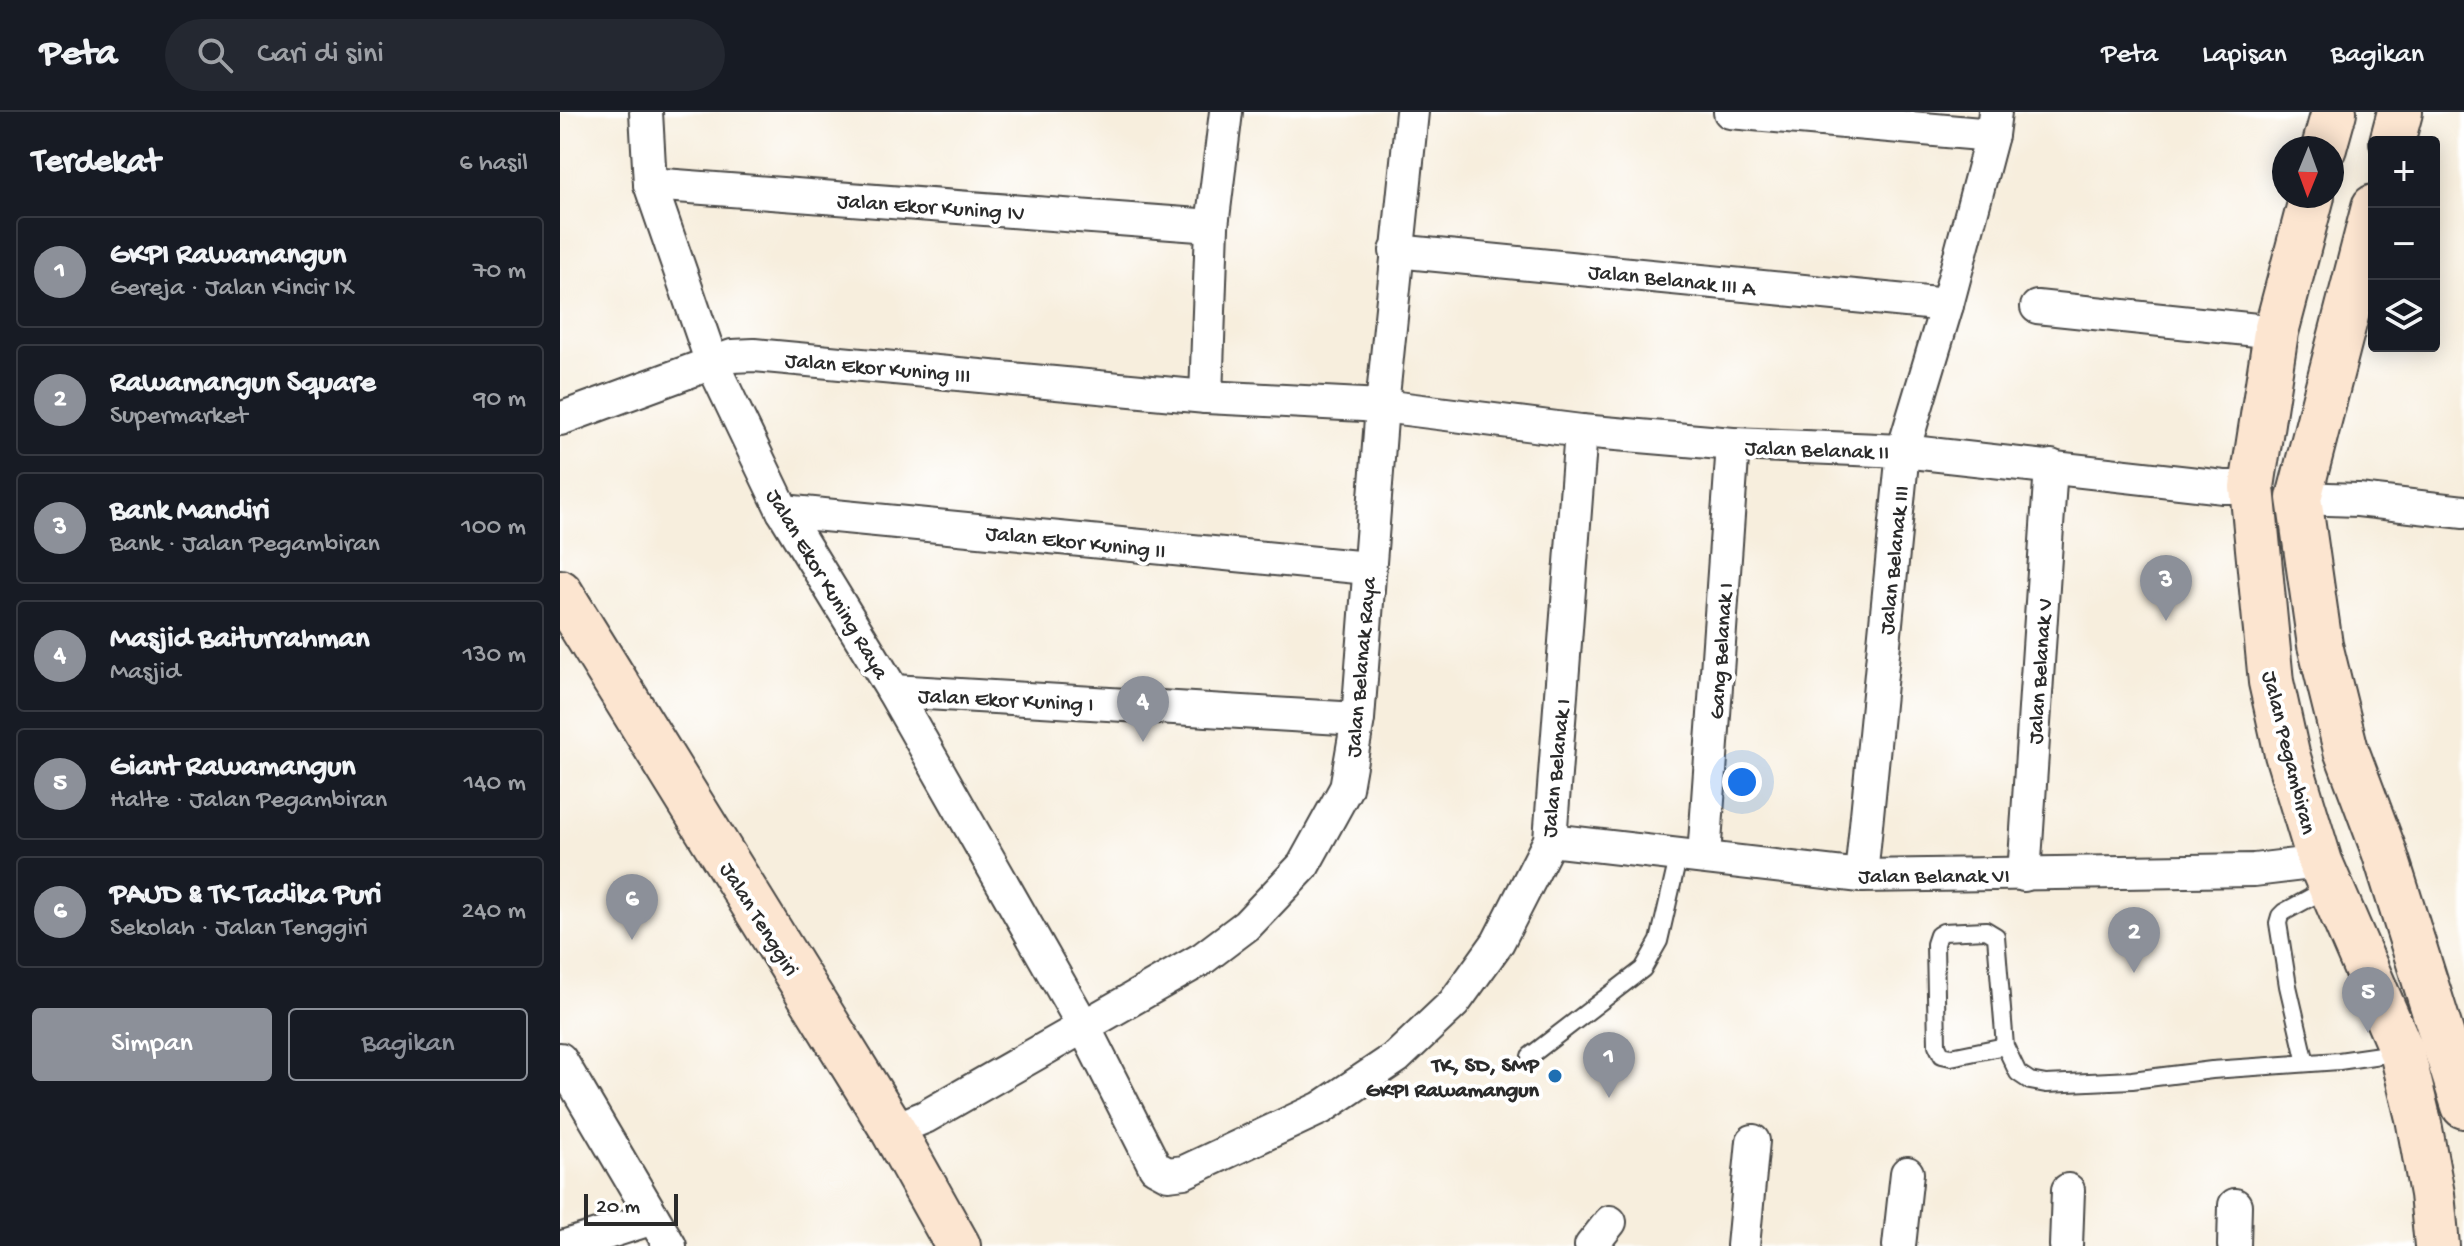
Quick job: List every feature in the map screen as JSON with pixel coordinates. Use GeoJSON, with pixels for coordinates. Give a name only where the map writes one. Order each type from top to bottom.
{"type":"FeatureCollection","features":[{"type":"Feature","properties":{"kind":"main road"},"geometry":{"type":"LineString","coordinates":[[2327,136],[2334,112]]}},
{"type":"Feature","properties":{"kind":"main road"},"geometry":{"type":"LineString","coordinates":[[2394,136],[2400,112]]}},
{"type":"Feature","properties":{"kind":"main road","name":"Jalan Pegambiran"},"geometry":{"type":"LineString","coordinates":[[2309,208],[2276,332],[2252,487],[2271,682],[2287,754],[2326,874],[2402,1052],[2432,1194],[2437,1246]]}},
{"type":"Feature","properties":{"kind":"main road"},"geometry":{"type":"LineString","coordinates":[[2374,208],[2299,498],[2320,645],[2346,750],[2384,851],[2464,1106]]}},
{"type":"Feature","properties":{"kind":"main road","name":"Jalan Tenggiri"},"geometry":{"type":"LineString","coordinates":[[560,592],[893,1130],[958,1246]]}},
{"type":"Feature","properties":{"kind":"street","name":"Jalan Ekor Kuning Raya"},"geometry":{"type":"LineString","coordinates":[[646,112],[650,184],[712,363],[783,511],[893,691],[1084,1027]]}},
{"type":"Feature","properties":{"kind":"street"},"geometry":{"type":"LineString","coordinates":[[1206,397],[1212,226],[1226,112]]}},
{"type":"Feature","properties":{"kind":"street","name":"Jalan Belanak Raya"},"geometry":{"type":"LineString","coordinates":[[893,1130],[925,1117],[1202,959],[1247,925],[1303,866],[1346,788],[1358,719],[1382,406],[1412,112]]}},
{"type":"Feature","properties":{"kind":"street"},"geometry":{"type":"LineString","coordinates":[[1730,112],[1994,123]]}},
{"type":"Feature","properties":{"kind":"street","name":"Jalan Belanak III"},"geometry":{"type":"LineString","coordinates":[[1861,876],[1903,451],[1947,305],[1994,123]]}},
{"type":"Feature","properties":{"kind":"street","name":"Jalan Ekor Kuning IV"},"geometry":{"type":"LineString","coordinates":[[650,184],[1212,226]]}},
{"type":"Feature","properties":{"kind":"street","name":"Jalan Belanak III A"},"geometry":{"type":"LineString","coordinates":[[1396,251],[1947,305]]}},
{"type":"Feature","properties":{"kind":"street"},"geometry":{"type":"LineString","coordinates":[[2037,307],[2276,332]]}},
{"type":"Feature","properties":{"kind":"street","name":"Jalan Ekor Kuning III"},"geometry":{"type":"LineString","coordinates":[[560,419],[732,356],[754,355],[1206,397],[1382,406]]}},
{"type":"Feature","properties":{"kind":"street","name":"Jalan Belanak II"},"geometry":{"type":"LineString","coordinates":[[1382,406],[1581,431],[1733,444],[1903,451],[2224,487],[2252,487]]}},
{"type":"Feature","properties":{"kind":"street","name":"Jalan Belanak I"},"geometry":{"type":"LineString","coordinates":[[1084,1027],[1155,1167],[1168,1174],[1184,1172],[1321,1108],[1397,1057],[1454,1003],[1498,942],[1550,840],[1581,431]]}},
{"type":"Feature","properties":{"kind":"street","name":"Gang Belanak I"},"geometry":{"type":"LineString","coordinates":[[1692,856],[1733,444]]}},
{"type":"Feature","properties":{"kind":"street","name":"Jalan Belanak V"},"geometry":{"type":"LineString","coordinates":[[2024,875],[2051,466]]}},
{"type":"Feature","properties":{"kind":"street"},"geometry":{"type":"LineString","coordinates":[[2299,498],[2358,500],[2464,512]]}},
{"type":"Feature","properties":{"kind":"street","name":"Jalan Ekor Kuning II"},"geometry":{"type":"LineString","coordinates":[[783,511],[1368,568]]}},
{"type":"Feature","properties":{"kind":"street","name":"Jalan Ekor Kuning I"},"geometry":{"type":"LineString","coordinates":[[893,691],[1358,719]]}},
{"type":"Feature","properties":{"kind":"street","name":"Jalan Belanak VI"},"geometry":{"type":"LineString","coordinates":[[1550,840],[1861,876],[2254,870],[2326,874]]}},
{"type":"Feature","properties":{"kind":"street"},"geometry":{"type":"LineString","coordinates":[[560,1059],[569,1090],[670,1246]]}},
{"type":"Feature","properties":{"kind":"street"},"geometry":{"type":"LineString","coordinates":[[1743,1246],[1753,1141]]}},
{"type":"Feature","properties":{"kind":"street"},"geometry":{"type":"LineString","coordinates":[[1899,1246],[1907,1173]]}},
{"type":"Feature","properties":{"kind":"street"},"geometry":{"type":"LineString","coordinates":[[2066,1246],[2068,1190]]}},
{"type":"Feature","properties":{"kind":"street"},"geometry":{"type":"LineString","coordinates":[[2234,1246],[2235,1205]]}},
{"type":"Feature","properties":{"kind":"street"},"geometry":{"type":"LineString","coordinates":[[566,1246],[653,1218]]}},
{"type":"Feature","properties":{"kind":"lane"},"geometry":{"type":"LineString","coordinates":[[1530,1056],[1643,969],[1659,941],[1692,856]]}},
{"type":"Feature","properties":{"kind":"lane"},"geometry":{"type":"LineString","coordinates":[[2306,1063],[2288,986],[2278,923],[2280,916],[2326,874]]}},
{"type":"Feature","properties":{"kind":"lane"},"geometry":{"type":"LineString","coordinates":[[2005,1046],[1951,1057],[1942,1055],[1937,1045],[1935,944],[1938,935],[1943,932],[1986,930],[1996,936],[2005,1046],[2018,1073],[2030,1081],[2046,1084],[2132,1080],[2402,1052]]}},
{"type":"Feature","properties":{"kind":"place","name":"Bank Mandiri"},"geometry":{"type":"Point","coordinates":[2166,621]}},
{"type":"Feature","properties":{"kind":"place","name":"Masjid Baiturrahman"},"geometry":{"type":"Point","coordinates":[1143,742]}},
{"type":"Feature","properties":{"kind":"place","name":"PAUD & TK Tadika Puri"},"geometry":{"type":"Point","coordinates":[632,940]}},
{"type":"Feature","properties":{"kind":"place","name":"Rawamangun Square"},"geometry":{"type":"Point","coordinates":[2134,973]}},
{"type":"Feature","properties":{"kind":"place","name":"Giant Rawamangun"},"geometry":{"type":"Point","coordinates":[2368,1033]}},
{"type":"Feature","properties":{"kind":"place","name":"TK, SD, SMP GKPI Rawamangun"},"geometry":{"type":"Point","coordinates":[1555,1076]}},
{"type":"Feature","properties":{"kind":"place","name":"GKPI Rawamangun"},"geometry":{"type":"Point","coordinates":[1609,1098]}}]}
